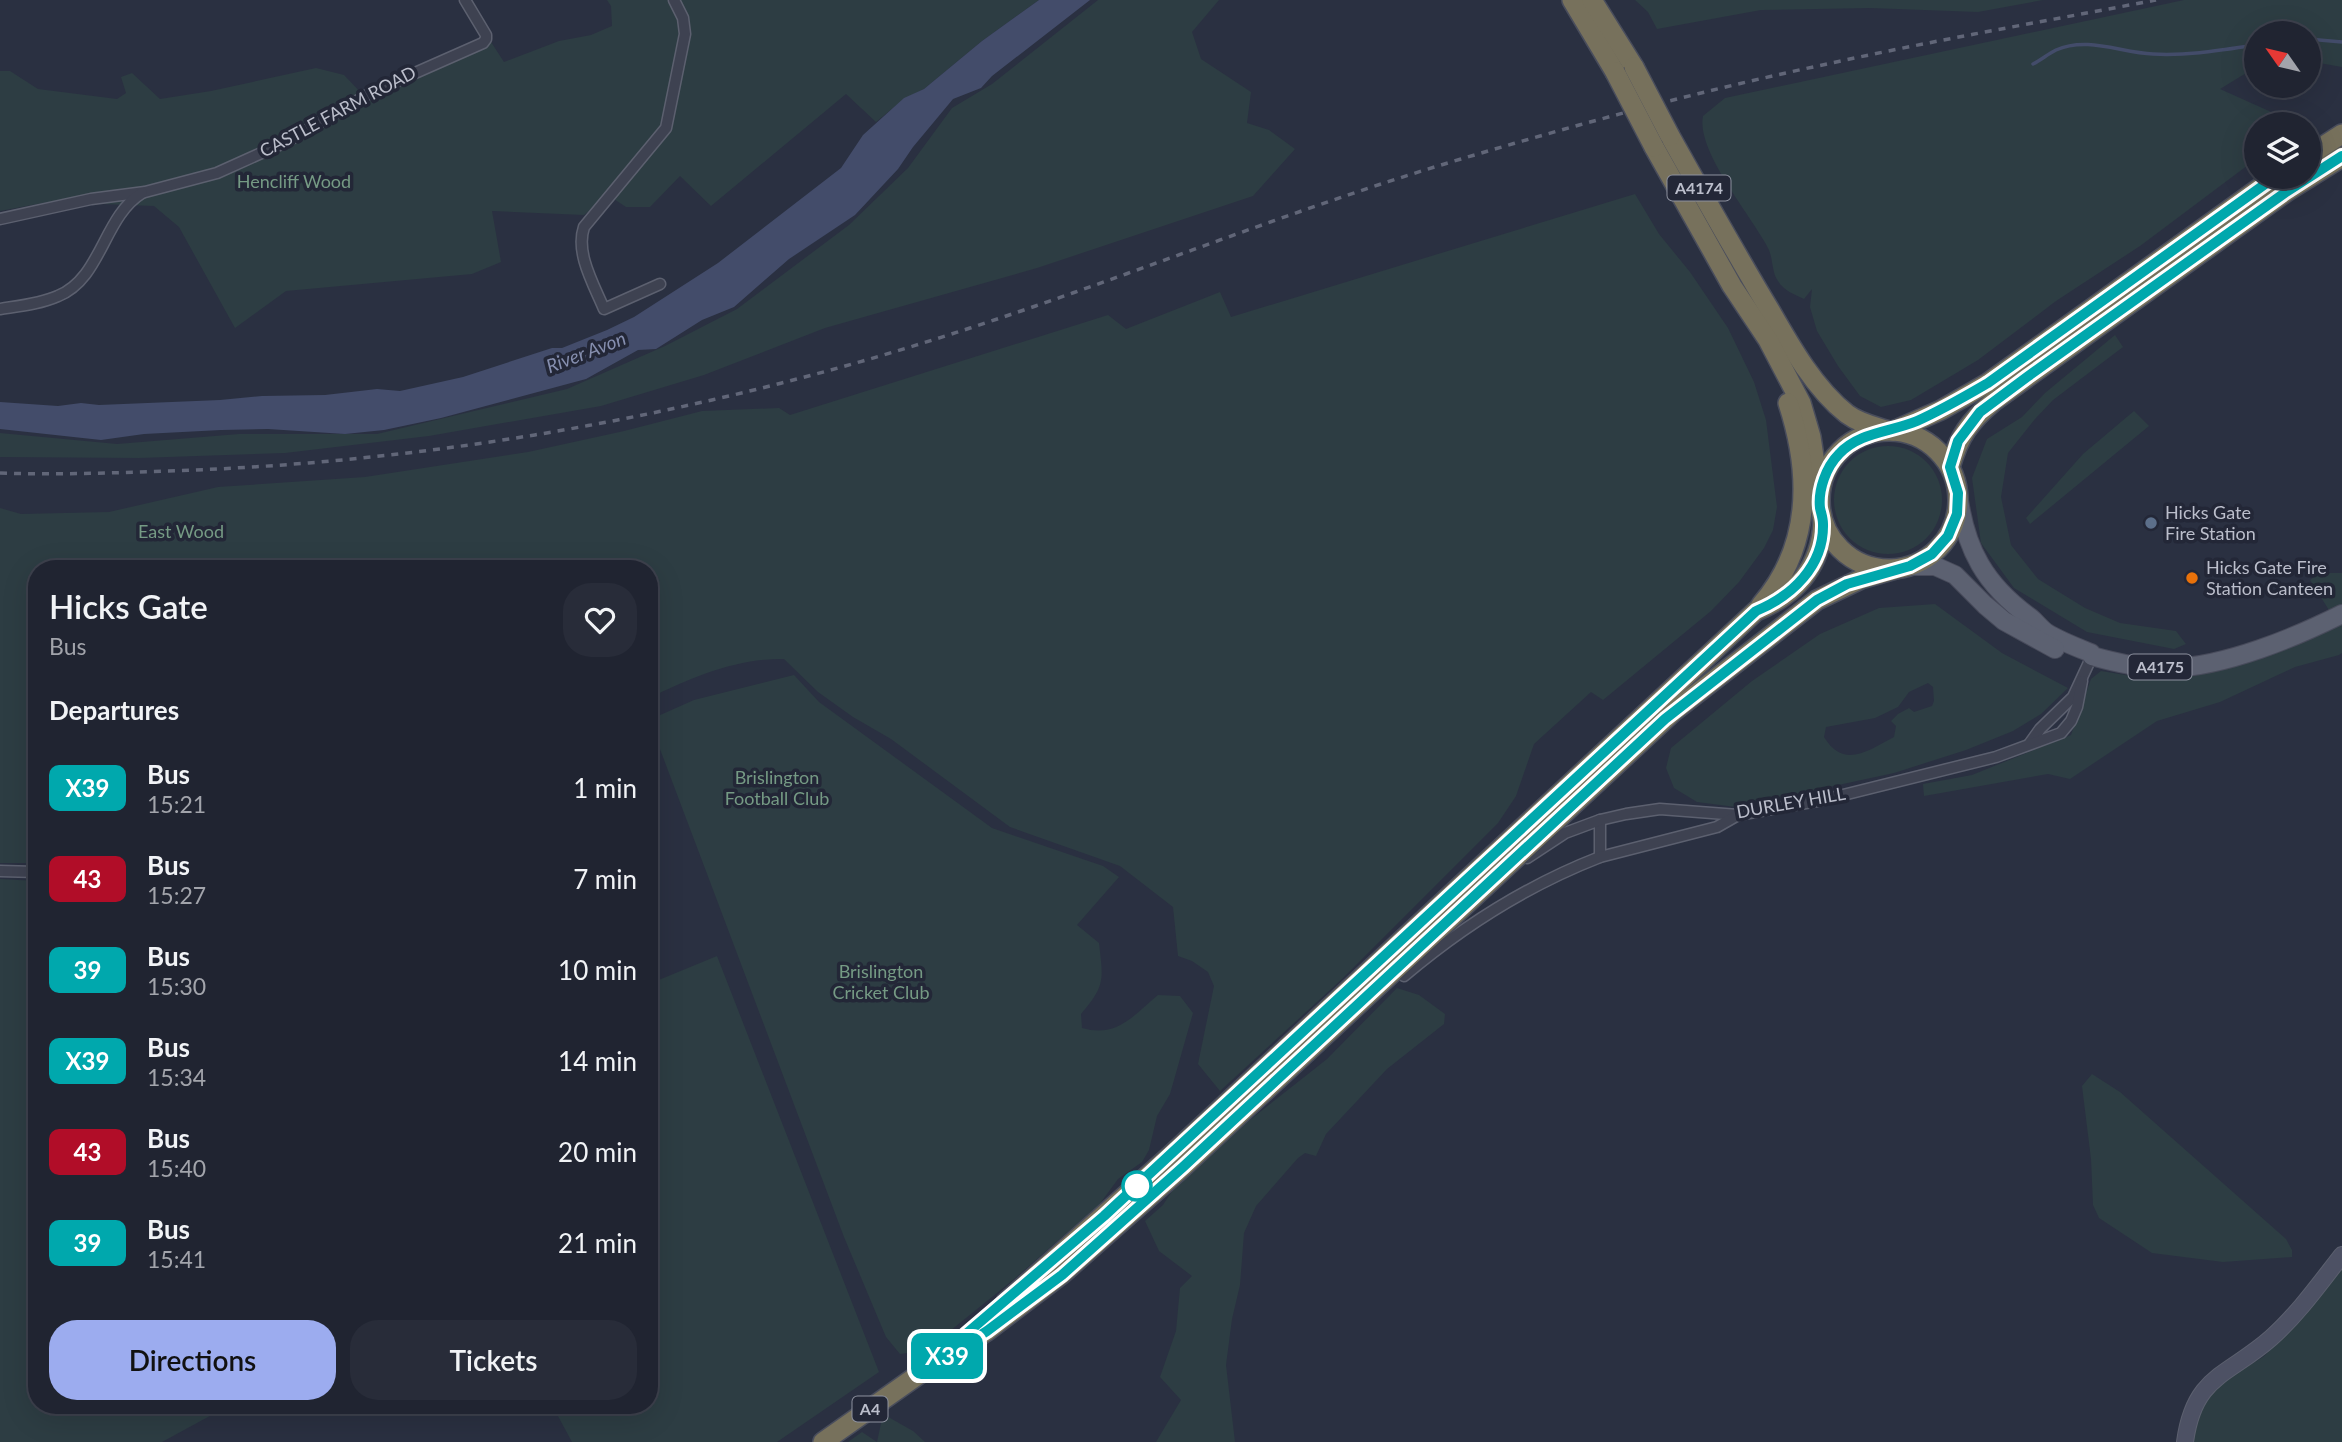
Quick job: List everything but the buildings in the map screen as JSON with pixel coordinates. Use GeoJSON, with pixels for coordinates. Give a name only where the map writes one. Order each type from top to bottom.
{"type":"FeatureCollection","features":[{"type":"Feature","properties":{"kind":"highway","name":"A4174"},"geometry":{"type":"LineString","coordinates":[[1572,0],[1624,69]]}},
{"type":"Feature","properties":{"kind":"highway","name":"A4174"},"geometry":{"type":"LineString","coordinates":[[1592,0],[1732,286],[1768,340],[1801,403],[1811,437],[1820,495]]}},
{"type":"Feature","properties":{"kind":"highway"},"geometry":{"type":"LineString","coordinates":[[2321,148],[2342,134]]}},
{"type":"Feature","properties":{"kind":"highway","name":"A4174"},"geometry":{"type":"LineString","coordinates":[[1662,142],[1783,335],[1833,401],[1858,421],[1890,431]]}},
{"type":"Feature","properties":{"kind":"highway"},"geometry":{"type":"LineString","coordinates":[[1950,467],[1958,441],[1980,412],[2286,192],[2342,156]]}},
{"type":"Feature","properties":{"kind":"highway"},"geometry":{"type":"LineString","coordinates":[[1890,431],[1916,436],[1929,443],[1950,467],[1958,493],[1957,514],[1948,536],[1932,554],[1903,567],[1870,567],[1850,557],[1835,544],[1823,522],[1820,495],[1830,466],[1838,454],[1860,439],[1890,431],[1941,411],[1988,383],[2258,189]]}},
{"type":"Feature","properties":{"kind":"highway"},"geometry":{"type":"LineString","coordinates":[[1741,297],[1784,391],[1794,421],[1803,470],[1803,517],[1798,540],[1784,573],[1756,611]]}},
{"type":"Feature","properties":{"kind":"highway","name":"A4"},"geometry":{"type":"LineString","coordinates":[[822,1442],[987,1331],[1062,1275],[1177,1161],[1756,611],[1776,603],[1810,571],[1821,546],[1823,522]]}},
{"type":"Feature","properties":{"kind":"highway","name":"A4"},"geometry":{"type":"LineString","coordinates":[[1177,1161],[1482,891],[1665,719],[1817,600],[1847,584],[1903,567]]}},
{"type":"Feature","properties":{"kind":"main road","name":"A4175"},"geometry":{"type":"LineString","coordinates":[[1958,493],[1961,516],[1971,548],[1982,570],[1998,591],[2045,632],[2091,653],[2092,656],[2133,665],[2172,668],[2228,658],[2297,636],[2342,614]]}},
{"type":"Feature","properties":{"kind":"main road","name":"A4175"},"geometry":{"type":"LineString","coordinates":[[1903,567],[1936,566],[1945,570],[1955,575],[1994,613],[2030,636],[2071,656],[2088,661],[2092,656]]}},
{"type":"Feature","properties":{"kind":"street","name":"CASTLE FARM ROAD"},"geometry":{"type":"LineString","coordinates":[[0,219],[91,199],[145,192],[217,173],[288,141],[372,92],[483,43],[486,35],[465,0]]}},
{"type":"Feature","properties":{"kind":"street"},"geometry":{"type":"LineString","coordinates":[[660,284],[604,309],[583,254],[581,235],[584,227],[666,128],[685,34],[683,18],[674,0]]}},
{"type":"Feature","properties":{"kind":"street","name":"CASTLE FARM ROAD"},"geometry":{"type":"LineString","coordinates":[[0,309],[60,296],[77,284],[88,270],[117,217],[132,199],[145,192]]}},
{"type":"Feature","properties":{"kind":"street","name":"DURLEY HILL"},"geometry":{"type":"LineString","coordinates":[[2030,743],[2073,697],[2092,656]]}},
{"type":"Feature","properties":{"kind":"street","name":"DURLEY HILL"},"geometry":{"type":"LineString","coordinates":[[1482,891],[1565,833],[1600,820],[1660,809],[1738,815],[1823,800],[1996,757],[2030,743],[2050,739],[2061,733],[2071,721],[2082,681]]}},
{"type":"Feature","properties":{"kind":"street"},"geometry":{"type":"LineString","coordinates":[[1404,976],[1444,942],[1480,917],[1600,857],[1717,827],[1738,815]]}},
{"type":"Feature","properties":{"kind":"street"},"geometry":{"type":"LineString","coordinates":[[1600,820],[1600,857]]}},
{"type":"Feature","properties":{"kind":"street"},"geometry":{"type":"LineString","coordinates":[[0,871],[28,872]]}},
{"type":"Feature","properties":{"kind":"street"},"geometry":{"type":"LineString","coordinates":[[2185,1442],[2195,1402],[2210,1384],[2271,1338],[2342,1255]]}},
{"type":"Feature","properties":{"kind":"green space","name":"Hencliff Wood"},"geometry":{"type":"Polygon","coordinates":[[[607,0],[1039,0],[982,41],[924,89],[904,99],[876,122],[846,94],[711,206],[680,176],[650,207],[626,207],[608,195],[584,215],[492,211],[501,262],[472,274],[286,291],[235,328],[179,227],[154,206],[48,202],[0,211],[0,71],[10,71],[38,89],[117,99],[126,93],[121,77],[132,73],[160,99],[316,68],[344,75],[366,98],[491,42],[504,62],[559,41],[591,35],[612,26],[611,6],[607,0]]]}},
{"type":"Feature","properties":{"kind":"green space"},"geometry":{"type":"Polygon","coordinates":[[[1098,0],[1219,0],[1192,32],[1201,59],[1251,92],[1247,123],[1269,130],[1295,149],[1253,196],[1037,268],[825,328],[704,375],[601,406],[429,436],[285,453],[139,458],[0,457],[0,433],[117,444],[239,434],[377,434],[567,389],[665,346],[737,309],[849,225],[908,168],[952,108],[992,84],[1098,0]]]}},
{"type":"Feature","properties":{"kind":"green space"},"geometry":{"type":"Polygon","coordinates":[[[1635,0],[2043,0],[1978,12],[1870,8],[1761,10],[1657,29],[1648,12],[1635,0]]]}},
{"type":"Feature","properties":{"kind":"green space"},"geometry":{"type":"Polygon","coordinates":[[[2184,0],[2342,0],[2342,67],[2321,63],[2321,21],[2244,21],[2244,74],[2220,89],[2271,112],[2244,112],[2244,168],[2140,246],[2056,301],[1978,360],[1911,400],[1881,407],[1860,396],[1817,331],[1810,307],[1812,289],[1804,299],[1780,284],[1769,250],[1716,165],[1703,131],[1703,116],[1725,98],[2184,0]]]}},
{"type":"Feature","properties":{"kind":"green space","name":"East Wood"},"geometry":{"type":"Polygon","coordinates":[[[1635,194],[1659,234],[1690,272],[1728,328],[1754,382],[1766,420],[1777,507],[1773,530],[1764,548],[1739,582],[1711,611],[1603,700],[1591,692],[1534,744],[1516,796],[1498,823],[1342,979],[1220,1091],[1198,1064],[1214,986],[1208,972],[1192,961],[1178,956],[1173,907],[1120,866],[1010,827],[891,739],[818,692],[784,659],[731,666],[658,694],[658,560],[28,560],[28,863],[0,863],[0,508],[21,514],[109,512],[218,487],[365,477],[528,452],[702,411],[779,408],[790,415],[1108,315],[1126,329],[1220,292],[1231,317],[1635,194]]]}},
{"type":"Feature","properties":{"kind":"green space"},"geometry":{"type":"Polygon","coordinates":[[[2115,335],[2123,347],[2053,400],[2008,453],[2001,497],[2011,545],[2038,579],[2085,608],[2120,623],[2176,631],[2186,644],[2174,649],[2087,632],[2014,588],[1981,543],[1972,478],[1987,439],[2022,417],[2045,393],[2115,335]]]}},
{"type":"Feature","properties":{"kind":"green space"},"geometry":{"type":"Polygon","coordinates":[[[2134,411],[2149,426],[2030,524],[2026,518],[2083,454],[2134,411]]]}},
{"type":"Feature","properties":{"kind":"green space"},"geometry":{"type":"Polygon","coordinates":[[[1888,446],[1909,450],[1926,462],[1938,479],[1942,500],[1938,521],[1926,538],[1909,550],[1888,554],[1867,550],[1850,538],[1838,521],[1834,500],[1838,479],[1850,462],[1867,450],[1888,446]]]}},
{"type":"Feature","properties":{"kind":"green space"},"geometry":{"type":"Polygon","coordinates":[[[2319,573],[2342,573],[2342,653],[2339,655],[2295,667],[2220,702],[2157,721],[2070,779],[2048,774],[1924,796],[1923,784],[1972,775],[2071,735],[2091,679],[2101,671],[2150,679],[2249,662],[2339,626],[2310,580],[2319,573]]]}},
{"type":"Feature","properties":{"kind":"green space"},"geometry":{"type":"Polygon","coordinates":[[[1935,604],[2002,653],[2068,688],[2041,714],[2013,731],[1966,750],[1894,773],[1736,807],[1697,802],[1674,788],[1666,768],[1671,748],[1752,681],[1820,634],[1879,608],[1935,604]],[[1928,683],[1909,692],[1898,707],[1875,718],[1826,727],[1824,737],[1840,753],[1848,755],[1866,751],[1894,737],[1896,726],[1891,721],[1898,714],[1909,708],[1914,712],[1932,706],[1933,687],[1928,683]]]}},
{"type":"Feature","properties":{"kind":"green space"},"geometry":{"type":"Polygon","coordinates":[[[794,675],[819,702],[992,828],[1103,866],[1119,877],[1077,925],[1099,943],[1102,974],[1095,996],[1081,1014],[1082,1028],[1105,1030],[1115,1027],[1124,1023],[1158,995],[1180,996],[1193,1013],[1170,1094],[1157,1116],[1149,1150],[1142,1162],[1118,1179],[1099,1205],[1013,1280],[940,1339],[914,1352],[900,1354],[886,1337],[844,1237],[658,744],[658,716],[694,700],[794,675]]]}},
{"type":"Feature","properties":{"kind":"green space"},"geometry":{"type":"Polygon","coordinates":[[[0,879],[28,881],[28,1414],[213,1414],[162,1442],[0,1442],[0,879]]]}},
{"type":"Feature","properties":{"kind":"green space"},"geometry":{"type":"Polygon","coordinates":[[[717,956],[879,1372],[777,1442],[572,1442],[557,1414],[658,1414],[658,980],[717,956]]]}},
{"type":"Feature","properties":{"kind":"green space"},"geometry":{"type":"Polygon","coordinates":[[[1397,988],[1419,995],[1445,1014],[1444,1024],[1387,1069],[1326,1134],[1316,1156],[1305,1153],[1298,1158],[1256,1206],[1244,1233],[1240,1285],[1226,1365],[1235,1442],[1156,1442],[1181,1400],[1160,1377],[1176,1331],[1180,1288],[1192,1276],[1159,1251],[1145,1221],[1163,1205],[1174,1188],[1246,1123],[1327,1059],[1397,988]]]}},
{"type":"Feature","properties":{"kind":"green space"},"geometry":{"type":"Polygon","coordinates":[[[2092,1074],[2120,1092],[2286,1239],[2292,1250],[2292,1257],[2223,1262],[2152,1253],[2099,1218],[2093,1205],[2091,1159],[2082,1086],[2092,1074]]]}},
{"type":"Feature","properties":{"kind":"green space"},"geometry":{"type":"Polygon","coordinates":[[[2342,1264],[2342,1442],[2192,1442],[2200,1404],[2218,1384],[2263,1357],[2285,1336],[2342,1264]]]}},
{"type":"Feature","properties":{"kind":"green space"},"geometry":{"type":"Polygon","coordinates":[[[883,1414],[913,1431],[925,1442],[877,1442],[883,1414]]]}},
{"type":"Feature","properties":{"kind":"green space"},"geometry":{"type":"Polygon","coordinates":[[[862,1432],[877,1442],[848,1442],[862,1432]]]}},
{"type":"Feature","properties":{"kind":"water","name":"River Avon"},"geometry":{"type":"Polygon","coordinates":[[[1039,0],[1090,0],[992,76],[981,88],[953,99],[898,169],[855,215],[789,259],[734,307],[702,320],[656,349],[638,350],[586,379],[441,418],[384,430],[345,434],[268,429],[221,430],[144,434],[101,440],[0,429],[0,402],[58,406],[81,403],[99,405],[325,395],[377,389],[400,391],[463,377],[552,348],[562,348],[607,330],[634,317],[718,263],[841,168],[863,135],[904,98],[924,89],[982,41],[1039,0]]]}},
{"type":"Feature","properties":{"kind":"waterway"},"geometry":{"type":"LineString","coordinates":[[2321,40],[2342,42]]}},
{"type":"Feature","properties":{"kind":"waterway"},"geometry":{"type":"LineString","coordinates":[[2033,64],[2056,50],[2080,45],[2166,54],[2244,47]]}},
{"type":"Feature","properties":{"kind":"railway"},"geometry":{"type":"LineString","coordinates":[[0,473],[167,471],[359,458],[454,447],[644,415],[738,394],[923,343],[1393,180],[1598,120],[1827,64],[2156,0]]}},
{"type":"Feature","properties":{"kind":"bus line","name":"X39"},"geometry":{"type":"LineString","coordinates":[[2321,170],[2342,156]]}},
{"type":"Feature","properties":{"kind":"bus line","name":"X39"},"geometry":{"type":"LineString","coordinates":[[2258,189],[1988,383],[1941,411],[1893,431],[1860,439],[1838,454],[1830,466],[1820,495],[1823,522],[1821,546],[1810,571],[1802,580],[1776,603],[1756,611],[1171,1155],[1032,1279],[918,1375],[987,1331],[1062,1275],[1183,1167],[1696,693],[1817,600],[1847,584],[1910,566],[1932,554],[1948,536],[1957,514],[1958,493],[1950,467],[1958,441],[1980,412],[2291,189]]}},
{"type":"Feature","properties":{"kind":"place","name":"Hicks Gate Fire Station"},"geometry":{"type":"Point","coordinates":[2151,523]}},
{"type":"Feature","properties":{"kind":"place","name":"Hicks Gate Fire Station Canteen"},"geometry":{"type":"Point","coordinates":[2192,578]}},
{"type":"Feature","properties":{"kind":"park label","name":"Brislington Football Club"},"geometry":{"type":"Point","coordinates":[777,788]}},
{"type":"Feature","properties":{"kind":"park label","name":"Brislington Cricket Club"},"geometry":{"type":"Point","coordinates":[881,982]}}]}
